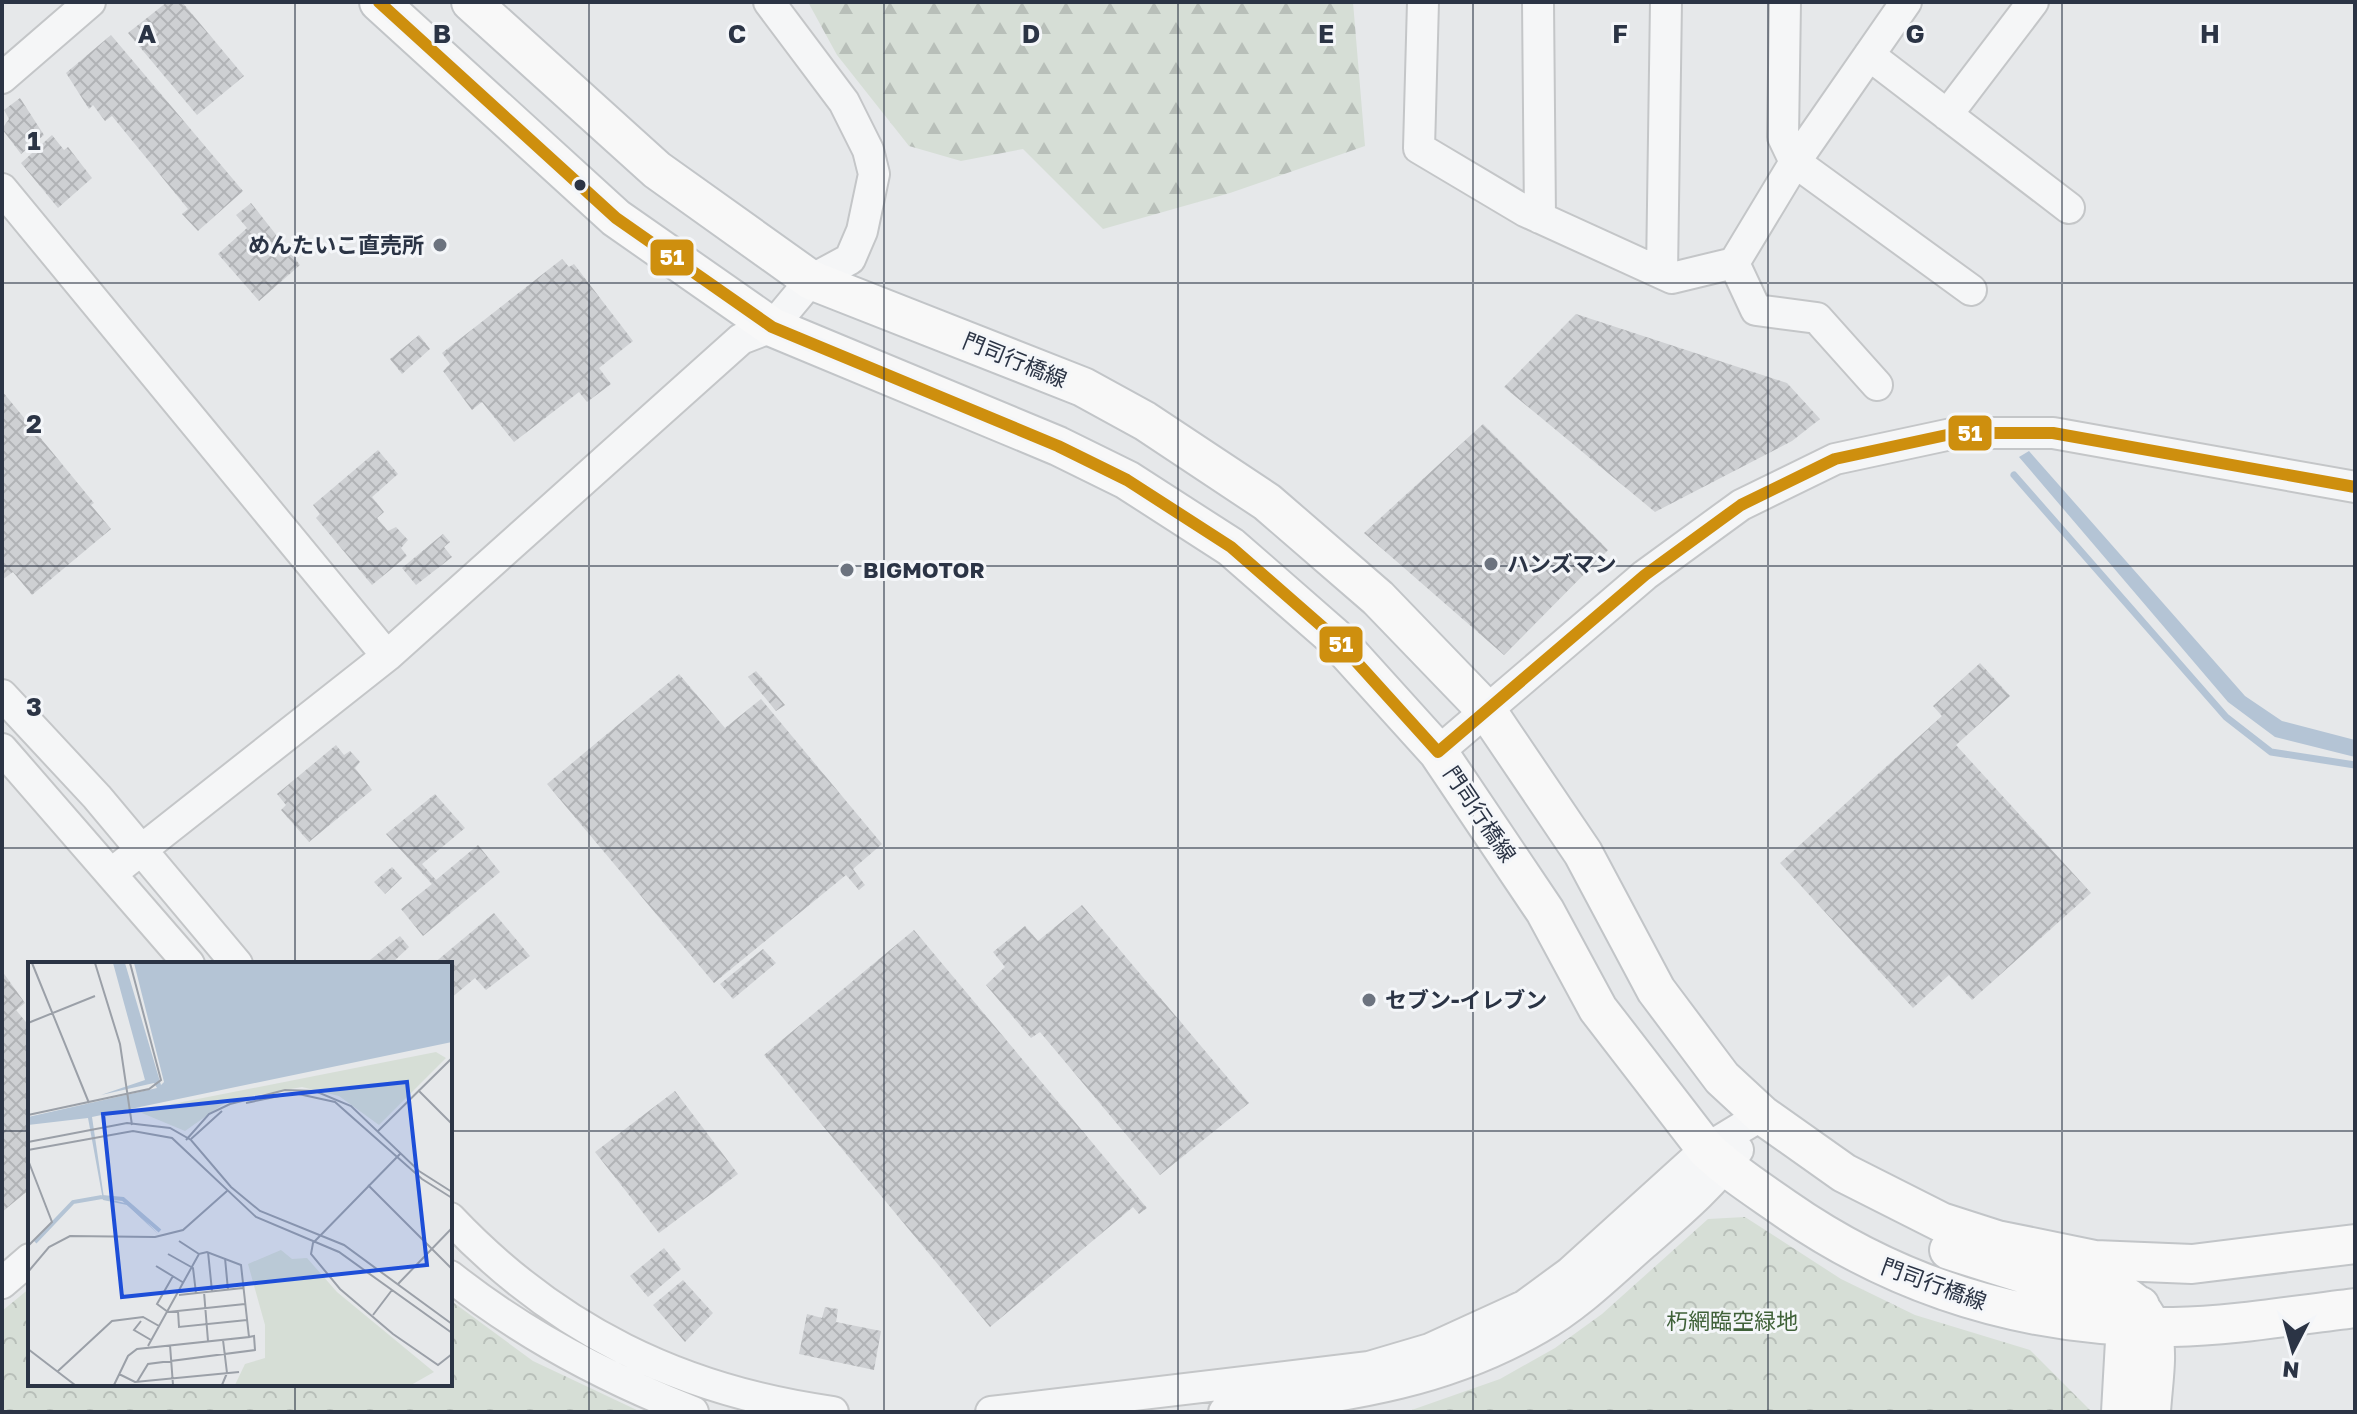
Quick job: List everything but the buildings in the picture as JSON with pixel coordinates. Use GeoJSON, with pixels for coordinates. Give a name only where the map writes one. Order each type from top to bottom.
{"type":"FeatureCollection","features":[{"type":"Feature","properties":{"kind":"main road","name":"門司行橋線"},"geometry":{"type":"LineString","coordinates":[[379,2],[616,218],[772,327],[1058,446],[1127,480],[1231,547],[1334,637],[1438,752],[1545,911],[1598,1009],[1716,1158],[1811,1227],[1893,1272],[1987,1305],[2140,1335],[2355,1308]]}},
{"type":"Feature","properties":{"kind":"main road","name":"門司行橋線"},"geometry":{"type":"LineString","coordinates":[[471,2],[657,170],[811,280],[1083,387],[1145,421],[1267,502],[1378,598],[1487,711],[1583,853],[1656,990],[1722,1078],[1762,1115],[1844,1173],[1941,1222],[1997,1240],[2095,1260],[2192,1264],[2355,1244]]}},
{"type":"Feature","properties":{"kind":"main road"},"geometry":{"type":"LineString","coordinates":[[1762,1115],[1807,1172],[1888,1223],[1996,1267],[2113,1290],[2140,1335],[2151,1412]]}},
{"type":"Feature","properties":{"kind":"main road"},"geometry":{"type":"LineString","coordinates":[[2121,1412],[2140,1335],[2162,1279],[2192,1264]]}},
{"type":"Feature","properties":{"kind":"street"},"geometry":{"type":"LineString","coordinates":[[2,78],[90,2]]}},
{"type":"Feature","properties":{"kind":"street"},"geometry":{"type":"LineString","coordinates":[[112,873],[387,656],[741,339],[772,327],[811,280],[850,259],[862,231],[874,174],[868,150],[844,102],[769,2]]}},
{"type":"Feature","properties":{"kind":"street"},"geometry":{"type":"LineString","coordinates":[[1423,2],[1419,148],[1540,218],[1672,278],[1734,263],[1795,162],[1906,2]]}},
{"type":"Feature","properties":{"kind":"street"},"geometry":{"type":"LineString","coordinates":[[1538,2],[1540,218]]}},
{"type":"Feature","properties":{"kind":"street"},"geometry":{"type":"LineString","coordinates":[[1662,273],[1666,2]]}},
{"type":"Feature","properties":{"kind":"street"},"geometry":{"type":"LineString","coordinates":[[1785,2],[1783,137],[1795,162],[1971,290]]}},
{"type":"Feature","properties":{"kind":"street"},"geometry":{"type":"LineString","coordinates":[[1947,115],[2033,2]]}},
{"type":"Feature","properties":{"kind":"street"},"geometry":{"type":"LineString","coordinates":[[1869,55],[2069,208]]}},
{"type":"Feature","properties":{"kind":"street"},"geometry":{"type":"LineString","coordinates":[[2,189],[387,656]]}},
{"type":"Feature","properties":{"kind":"street"},"geometry":{"type":"LineString","coordinates":[[1734,263],[1756,310],[1817,318],[1877,385]]}},
{"type":"Feature","properties":{"kind":"street"},"geometry":{"type":"LineString","coordinates":[[1438,752],[1645,575],[1741,505],[1835,459],[1956,433],[2053,433],[2355,487]]}},
{"type":"Feature","properties":{"kind":"street"},"geometry":{"type":"LineString","coordinates":[[2,695],[97,797],[235,962]]}},
{"type":"Feature","properties":{"kind":"street"},"geometry":{"type":"LineString","coordinates":[[2,749],[187,962]]}},
{"type":"Feature","properties":{"kind":"street"},"geometry":{"type":"LineString","coordinates":[[1224,1412],[1376,1391],[1444,1372],[1542,1327],[1591,1291],[1716,1158],[1762,1115]]}},
{"type":"Feature","properties":{"kind":"street"},"geometry":{"type":"LineString","coordinates":[[991,1412],[1369,1367],[1430,1349],[1524,1306],[1716,1158]]}},
{"type":"Feature","properties":{"kind":"street"},"geometry":{"type":"LineString","coordinates":[[452,1220],[493,1263],[573,1323],[638,1358],[722,1390],[833,1412]]}},
{"type":"Feature","properties":{"kind":"street"},"geometry":{"type":"LineString","coordinates":[[2,1283],[28,1261]]}},
{"type":"Feature","properties":{"kind":"street"},"geometry":{"type":"LineString","coordinates":[[452,1278],[507,1319],[623,1385],[693,1412]]}},
{"type":"Feature","properties":{"kind":"green space"},"geometry":{"type":"Polygon","coordinates":[[[808,2],[1353,2],[1365,146],[1230,193],[1103,229],[1023,149],[961,161],[909,146],[837,55],[808,2]]]}},
{"type":"Feature","properties":{"kind":"green space","name":"朽網臨空緑地"},"geometry":{"type":"Polygon","coordinates":[[[1745,1217],[1841,1279],[1915,1315],[2030,1350],[2092,1412],[1406,1412],[1500,1379],[1555,1348],[1602,1314],[1708,1219],[1745,1217]]]}},
{"type":"Feature","properties":{"kind":"green space"},"geometry":{"type":"Polygon","coordinates":[[[28,1290],[28,1386],[452,1386],[452,1301],[533,1361],[641,1412],[2,1412],[2,1311],[28,1290]]]}},
{"type":"Feature","properties":{"kind":"water"},"geometry":{"type":"Polygon","coordinates":[[[2029,451],[2245,696],[2282,721],[2355,740],[2355,757],[2275,737],[2228,702],[2019,457],[2029,451]]]}},
{"type":"Feature","properties":{"kind":"waterway"},"geometry":{"type":"LineString","coordinates":[[2014,475],[2226,717],[2271,752],[2355,765]]}},
{"type":"Feature","properties":{"kind":"transit line","name":"51"},"geometry":{"type":"LineString","coordinates":[[379,2],[616,218],[772,327],[1058,446],[1127,480],[1231,547],[1334,637],[1438,752],[1645,575],[1741,505],[1835,459],[1956,433],[2053,433],[2355,487]]}},
{"type":"Feature","properties":{"kind":"place","name":"めんたいこ直売所"},"geometry":{"type":"Point","coordinates":[440,245]}},
{"type":"Feature","properties":{"kind":"place","name":"ハンズマン"},"geometry":{"type":"Point","coordinates":[1491,564]}},
{"type":"Feature","properties":{"kind":"place","name":"BIGMOTOR"},"geometry":{"type":"Point","coordinates":[847,570]}},
{"type":"Feature","properties":{"kind":"place","name":"セブン-イレブン"},"geometry":{"type":"Point","coordinates":[1369,1000]}}]}
